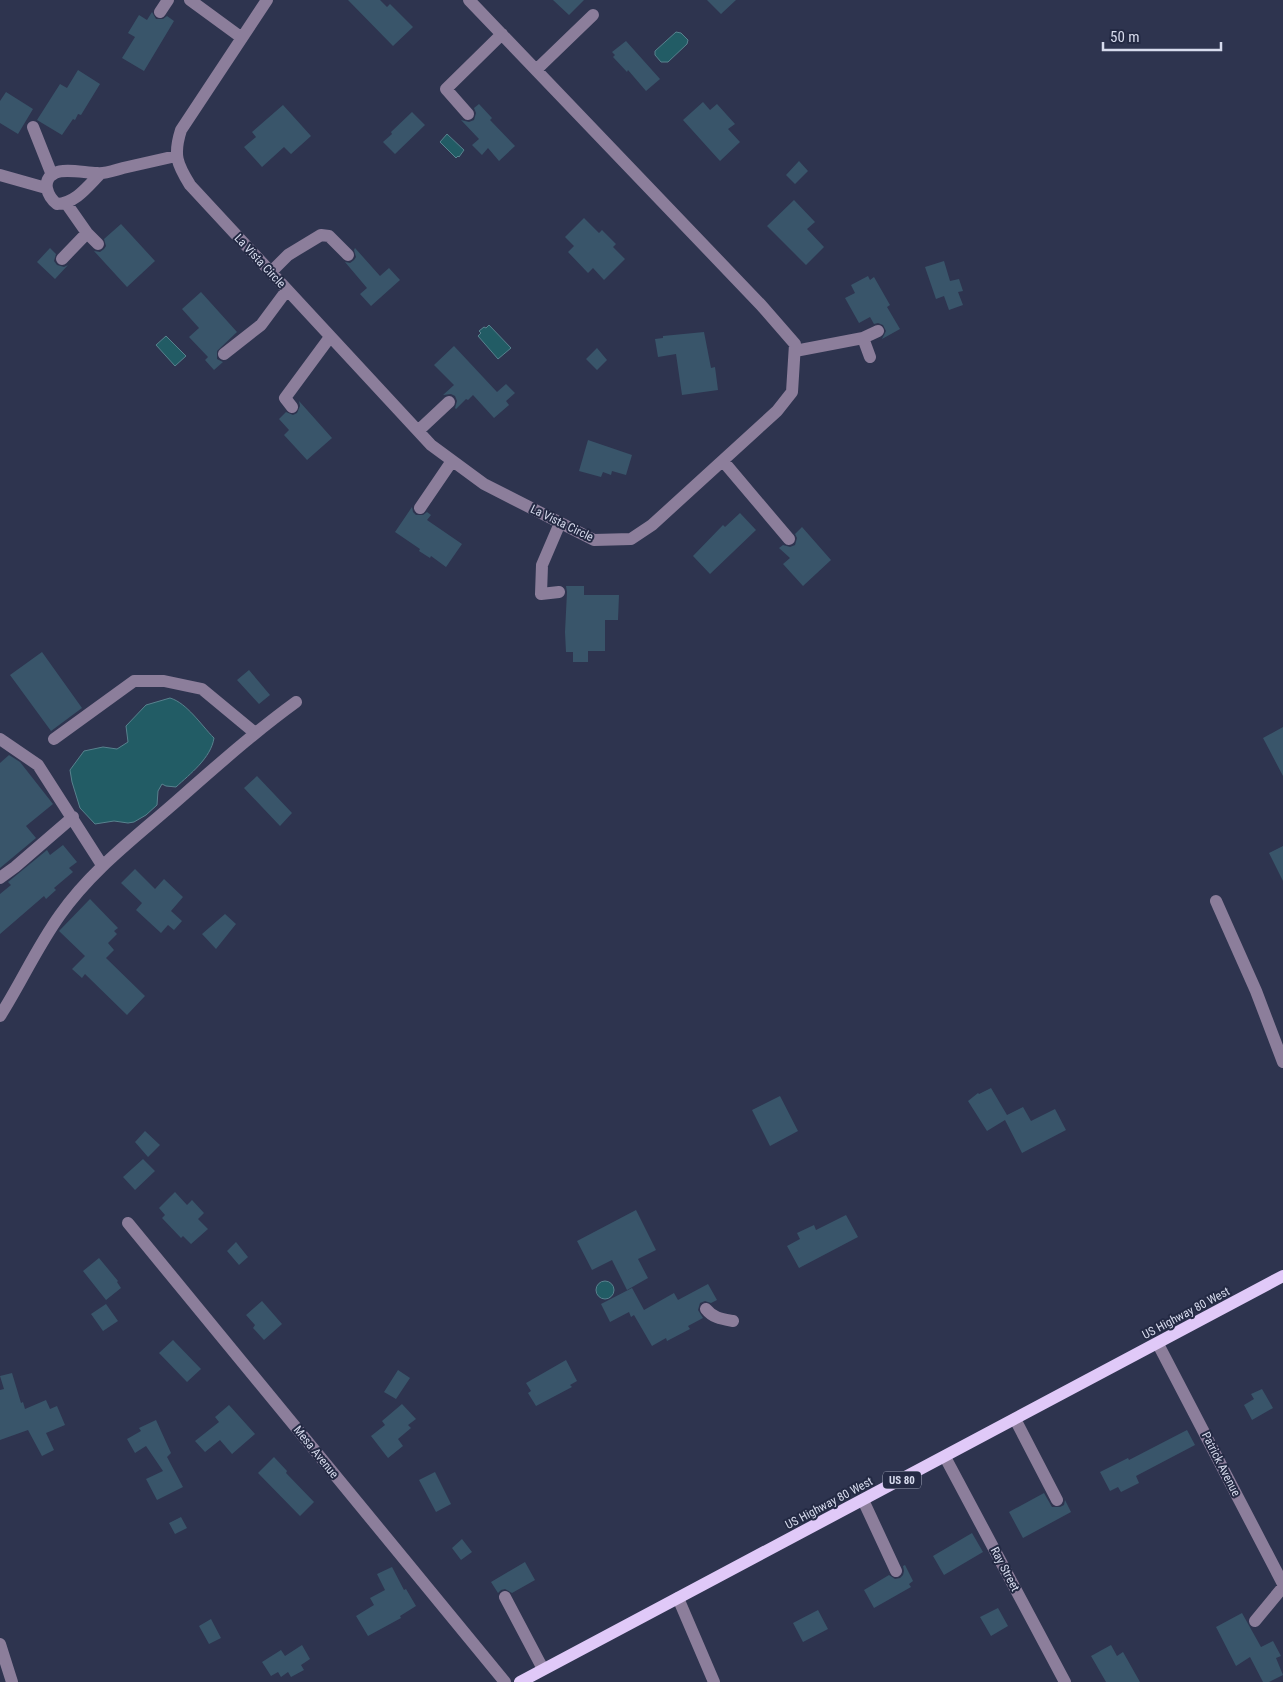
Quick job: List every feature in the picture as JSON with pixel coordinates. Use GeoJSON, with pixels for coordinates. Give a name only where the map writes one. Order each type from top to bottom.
{"type":"FeatureCollection","features":[{"type":"Feature","properties":{"kind":"main road","name":"US Highway 80 West"},"geometry":{"type":"LineString","coordinates":[[520,1682],[1283,1276]]}},
{"type":"Feature","properties":{"kind":"street"},"geometry":{"type":"LineString","coordinates":[[160,12],[168,0]]}},
{"type":"Feature","properties":{"kind":"street"},"geometry":{"type":"LineString","coordinates":[[190,0],[242,38]]}},
{"type":"Feature","properties":{"kind":"street"},"geometry":{"type":"LineString","coordinates":[[100,174],[76,198],[66,203],[57,204],[46,191],[46,184],[55,172],[67,171],[100,174],[176,156],[176,145],[184,124],[267,0]]}},
{"type":"Feature","properties":{"kind":"street"},"geometry":{"type":"LineString","coordinates":[[469,0],[761,305],[795,344],[794,351],[863,338],[878,331]]}},
{"type":"Feature","properties":{"kind":"street"},"geometry":{"type":"LineString","coordinates":[[536,70],[593,15]]}},
{"type":"Feature","properties":{"kind":"street"},"geometry":{"type":"LineString","coordinates":[[468,114],[446,89],[502,34]]}},
{"type":"Feature","properties":{"kind":"street"},"geometry":{"type":"LineString","coordinates":[[33,127],[52,174]]}},
{"type":"Feature","properties":{"kind":"street","name":"La Vista Circle"},"geometry":{"type":"LineString","coordinates":[[176,156],[180,168],[190,185],[431,445],[484,484],[594,540],[631,538],[652,525],[723,462],[792,392],[794,351]]}},
{"type":"Feature","properties":{"kind":"street"},"geometry":{"type":"LineString","coordinates":[[0,175],[46,188]]}},
{"type":"Feature","properties":{"kind":"street"},"geometry":{"type":"LineString","coordinates":[[66,203],[87,233],[98,244]]}},
{"type":"Feature","properties":{"kind":"street"},"geometry":{"type":"LineString","coordinates":[[62,259],[87,233]]}},
{"type":"Feature","properties":{"kind":"street"},"geometry":{"type":"LineString","coordinates":[[271,272],[288,255],[321,235],[329,236],[348,255]]}},
{"type":"Feature","properties":{"kind":"street"},"geometry":{"type":"LineString","coordinates":[[224,354],[261,325],[287,290]]}},
{"type":"Feature","properties":{"kind":"street"},"geometry":{"type":"LineString","coordinates":[[292,407],[285,398],[330,337]]}},
{"type":"Feature","properties":{"kind":"street"},"geometry":{"type":"LineString","coordinates":[[863,338],[870,357]]}},
{"type":"Feature","properties":{"kind":"street"},"geometry":{"type":"LineString","coordinates":[[418,432],[449,402]]}},
{"type":"Feature","properties":{"kind":"street"},"geometry":{"type":"LineString","coordinates":[[420,508],[452,461]]}},
{"type":"Feature","properties":{"kind":"street"},"geometry":{"type":"LineString","coordinates":[[723,462],[789,539]]}},
{"type":"Feature","properties":{"kind":"street"},"geometry":{"type":"LineString","coordinates":[[559,592],[541,594],[542,565],[560,523]]}},
{"type":"Feature","properties":{"kind":"street"},"geometry":{"type":"LineString","coordinates":[[54,740],[134,681],[164,681],[202,689],[254,733]]}},
{"type":"Feature","properties":{"kind":"street"},"geometry":{"type":"LineString","coordinates":[[0,1016],[42,942],[61,914],[102,865],[254,733],[296,702]]}},
{"type":"Feature","properties":{"kind":"street"},"geometry":{"type":"LineString","coordinates":[[0,739],[38,765],[102,865]]}},
{"type":"Feature","properties":{"kind":"street"},"geometry":{"type":"LineString","coordinates":[[0,878],[72,817]]}},
{"type":"Feature","properties":{"kind":"street"},"geometry":{"type":"LineString","coordinates":[[1216,901],[1256,992],[1283,1062]]}},
{"type":"Feature","properties":{"kind":"street","name":"Mesa Avenue"},"geometry":{"type":"LineString","coordinates":[[128,1223],[505,1682]]}},
{"type":"Feature","properties":{"kind":"street"},"geometry":{"type":"LineString","coordinates":[[706,1309],[710,1314],[719,1319],[733,1321]]}},
{"type":"Feature","properties":{"kind":"street","name":"Patrick Avenue"},"geometry":{"type":"LineString","coordinates":[[1158,1344],[1283,1586]]}},
{"type":"Feature","properties":{"kind":"street"},"geometry":{"type":"LineString","coordinates":[[1015,1419],[1057,1500]]}},
{"type":"Feature","properties":{"kind":"street","name":"Ray Street"},"geometry":{"type":"LineString","coordinates":[[945,1456],[1065,1682]]}},
{"type":"Feature","properties":{"kind":"street"},"geometry":{"type":"LineString","coordinates":[[863,1500],[896,1571]]}},
{"type":"Feature","properties":{"kind":"street"},"geometry":{"type":"LineString","coordinates":[[1254,1621],[1283,1586]]}},
{"type":"Feature","properties":{"kind":"street"},"geometry":{"type":"LineString","coordinates":[[505,1597],[544,1669]]}},
{"type":"Feature","properties":{"kind":"street"},"geometry":{"type":"LineString","coordinates":[[678,1598],[714,1682]]}},
{"type":"Feature","properties":{"kind":"street"},"geometry":{"type":"LineString","coordinates":[[0,1644],[3,1664],[12,1682]]}},
{"type":"Feature","properties":{"kind":"shaded area"},"geometry":{"type":"Polygon","coordinates":[[[676,32],[681,33],[688,40],[687,44],[668,62],[661,62],[655,55],[655,51],[676,32]]]}},
{"type":"Feature","properties":{"kind":"shaded area"},"geometry":{"type":"Polygon","coordinates":[[[447,134],[464,150],[459,157],[456,158],[440,142],[447,134]]]}},
{"type":"Feature","properties":{"kind":"shaded area"},"geometry":{"type":"Polygon","coordinates":[[[489,325],[511,348],[498,359],[478,336],[481,333],[479,331],[489,325]]]}},
{"type":"Feature","properties":{"kind":"shaded area"},"geometry":{"type":"Polygon","coordinates":[[[166,336],[186,356],[175,366],[156,345],[166,336]]]}},
{"type":"Feature","properties":{"kind":"shaded area"},"geometry":{"type":"Polygon","coordinates":[[[170,698],[188,709],[214,738],[209,752],[199,765],[176,787],[162,784],[158,791],[157,805],[146,815],[134,822],[114,821],[95,824],[80,808],[70,770],[84,751],[103,747],[117,749],[128,742],[126,726],[146,705],[170,698]]]}},
{"type":"Feature","properties":{"kind":"shaded area"},"geometry":{"type":"Polygon","coordinates":[[[605,1281],[611,1284],[614,1290],[611,1296],[605,1299],[599,1296],[596,1290],[599,1284],[605,1281]]]}},
{"type":"Feature","properties":{"kind":"building"},"geometry":{"type":"Polygon","coordinates":[[[348,0],[380,0],[387,7],[390,4],[413,27],[393,46],[348,0]]]}},
{"type":"Feature","properties":{"kind":"building"},"geometry":{"type":"Polygon","coordinates":[[[553,0],[584,0],[569,15],[553,0]]]}},
{"type":"Feature","properties":{"kind":"building"},"geometry":{"type":"Polygon","coordinates":[[[707,0],[736,0],[721,14],[707,0]]]}},
{"type":"Feature","properties":{"kind":"building"},"geometry":{"type":"Polygon","coordinates":[[[152,12],[156,19],[163,19],[167,16],[174,21],[144,71],[122,58],[135,37],[128,33],[139,15],[147,20],[152,12]]]}},
{"type":"Feature","properties":{"kind":"building"},"geometry":{"type":"Polygon","coordinates":[[[626,41],[660,79],[646,91],[628,70],[627,72],[613,57],[615,55],[612,52],[626,41]]]}},
{"type":"Feature","properties":{"kind":"building"},"geometry":{"type":"Polygon","coordinates":[[[78,70],[100,84],[81,115],[78,114],[75,120],[73,119],[62,135],[37,120],[60,84],[67,88],[78,70]]]}},
{"type":"Feature","properties":{"kind":"building"},"geometry":{"type":"Polygon","coordinates":[[[6,92],[33,109],[18,134],[0,123],[0,101],[6,92]]]}},
{"type":"Feature","properties":{"kind":"building"},"geometry":{"type":"Polygon","coordinates":[[[703,102],[710,110],[717,104],[735,124],[728,129],[740,142],[720,161],[683,120],[703,102]]]}},
{"type":"Feature","properties":{"kind":"building"},"geometry":{"type":"Polygon","coordinates":[[[479,104],[492,118],[490,120],[515,146],[499,161],[488,148],[482,155],[472,145],[479,139],[461,120],[469,122],[474,120],[476,113],[474,108],[479,104]]]}},
{"type":"Feature","properties":{"kind":"building"},"geometry":{"type":"Polygon","coordinates":[[[283,105],[311,136],[291,154],[284,147],[262,167],[244,147],[256,137],[252,132],[283,105]]]}},
{"type":"Feature","properties":{"kind":"building"},"geometry":{"type":"Polygon","coordinates":[[[412,112],[425,125],[395,154],[383,142],[412,112]]]}},
{"type":"Feature","properties":{"kind":"building"},"geometry":{"type":"Polygon","coordinates":[[[799,161],[808,171],[795,184],[786,175],[799,161]]]}},
{"type":"Feature","properties":{"kind":"building"},"geometry":{"type":"Polygon","coordinates":[[[794,200],[815,222],[807,229],[824,247],[806,265],[767,226],[794,200]]]}},
{"type":"Feature","properties":{"kind":"building"},"geometry":{"type":"Polygon","coordinates":[[[584,218],[599,233],[602,230],[616,244],[613,247],[625,259],[604,280],[593,268],[588,273],[568,252],[574,246],[565,237],[584,218]]]}},
{"type":"Feature","properties":{"kind":"building"},"geometry":{"type":"Polygon","coordinates":[[[121,224],[155,261],[127,287],[94,251],[100,252],[104,249],[106,246],[104,239],[121,224]]]}},
{"type":"Feature","properties":{"kind":"building"},"geometry":{"type":"Polygon","coordinates":[[[50,248],[56,254],[54,261],[57,265],[64,267],[68,265],[55,279],[37,262],[50,248]]]}},
{"type":"Feature","properties":{"kind":"building"},"geometry":{"type":"Polygon","coordinates":[[[355,248],[380,276],[389,268],[400,280],[371,306],[360,294],[367,288],[345,262],[350,263],[354,260],[356,257],[355,248]]]}},
{"type":"Feature","properties":{"kind":"building"},"geometry":{"type":"Polygon","coordinates":[[[944,261],[950,281],[959,279],[963,291],[958,292],[963,305],[949,310],[944,296],[936,299],[925,267],[944,261]]]}},
{"type":"Feature","properties":{"kind":"building"},"geometry":{"type":"Polygon","coordinates":[[[868,276],[870,280],[874,277],[890,305],[887,307],[900,329],[882,339],[886,331],[883,325],[874,324],[870,317],[859,323],[845,298],[855,293],[851,285],[868,276]]]}},
{"type":"Feature","properties":{"kind":"building"},"geometry":{"type":"Polygon","coordinates":[[[201,292],[237,332],[217,351],[217,359],[223,362],[214,370],[205,360],[208,357],[189,337],[199,328],[182,309],[201,292]]]}},
{"type":"Feature","properties":{"kind":"building"},"geometry":{"type":"Polygon","coordinates":[[[704,332],[711,368],[715,367],[718,390],[682,395],[676,354],[658,357],[655,339],[663,338],[663,336],[704,332]]]}},
{"type":"Feature","properties":{"kind":"building"},"geometry":{"type":"Polygon","coordinates":[[[454,346],[497,392],[506,384],[515,393],[506,401],[509,405],[494,418],[473,395],[456,409],[457,401],[455,396],[451,394],[443,395],[454,385],[434,365],[454,346]]]}},
{"type":"Feature","properties":{"kind":"building"},"geometry":{"type":"Polygon","coordinates":[[[597,348],[607,360],[597,370],[586,359],[597,348]]]}},
{"type":"Feature","properties":{"kind":"building"},"geometry":{"type":"Polygon","coordinates":[[[299,401],[332,438],[307,460],[284,435],[289,430],[279,419],[286,412],[293,415],[297,413],[300,406],[299,401]]]}},
{"type":"Feature","properties":{"kind":"building"},"geometry":{"type":"Polygon","coordinates":[[[588,440],[632,455],[626,475],[612,471],[611,475],[603,472],[601,477],[579,471],[588,440]]]}},
{"type":"Feature","properties":{"kind":"building"},"geometry":{"type":"Polygon","coordinates":[[[412,507],[416,515],[423,515],[427,512],[431,515],[427,520],[462,544],[446,567],[431,556],[430,558],[419,551],[420,549],[395,532],[412,507]]]}},
{"type":"Feature","properties":{"kind":"building"},"geometry":{"type":"Polygon","coordinates":[[[740,513],[756,530],[710,574],[693,556],[723,525],[725,527],[740,513]]]}},
{"type":"Feature","properties":{"kind":"building"},"geometry":{"type":"Polygon","coordinates":[[[802,527],[831,560],[803,586],[783,564],[790,558],[779,548],[783,545],[790,547],[795,545],[797,538],[795,534],[802,527]]]}},
{"type":"Feature","properties":{"kind":"building"},"geometry":{"type":"Polygon","coordinates":[[[566,586],[584,586],[584,595],[619,595],[618,620],[605,620],[605,651],[588,651],[588,662],[573,662],[573,652],[566,652],[566,586]]]}},
{"type":"Feature","properties":{"kind":"building"},"geometry":{"type":"Polygon","coordinates":[[[42,652],[82,708],[51,731],[10,675],[42,652]]]}},
{"type":"Feature","properties":{"kind":"building"},"geometry":{"type":"Polygon","coordinates":[[[249,670],[270,695],[259,704],[237,680],[249,670]]]}},
{"type":"Feature","properties":{"kind":"building"},"geometry":{"type":"Polygon","coordinates":[[[1283,727],[1283,776],[1263,738],[1283,727]]]}},
{"type":"Feature","properties":{"kind":"building"},"geometry":{"type":"Polygon","coordinates":[[[9,755],[20,762],[53,804],[26,826],[36,838],[0,868],[0,763],[9,755]]]}},
{"type":"Feature","properties":{"kind":"building"},"geometry":{"type":"Polygon","coordinates":[[[257,776],[292,813],[280,826],[244,788],[257,776]]]}},
{"type":"Feature","properties":{"kind":"building"},"geometry":{"type":"Polygon","coordinates":[[[63,845],[77,862],[69,868],[73,872],[54,888],[56,890],[46,899],[44,896],[0,934],[0,894],[11,885],[8,882],[47,850],[50,855],[63,845]]]}},
{"type":"Feature","properties":{"kind":"building"},"geometry":{"type":"Polygon","coordinates":[[[1283,846],[1283,881],[1269,853],[1283,846]]]}},
{"type":"Feature","properties":{"kind":"building"},"geometry":{"type":"Polygon","coordinates":[[[135,869],[155,889],[164,879],[183,897],[171,911],[182,921],[174,930],[168,925],[161,933],[136,910],[142,903],[121,883],[135,869]]]}},
{"type":"Feature","properties":{"kind":"building"},"geometry":{"type":"Polygon","coordinates":[[[90,899],[118,928],[114,931],[117,934],[108,943],[114,950],[106,958],[145,996],[127,1015],[85,974],[82,978],[72,969],[85,956],[59,931],[90,899]]]}},
{"type":"Feature","properties":{"kind":"building"},"geometry":{"type":"Polygon","coordinates":[[[225,914],[236,924],[216,949],[202,934],[225,914]]]}},
{"type":"Feature","properties":{"kind":"building"},"geometry":{"type":"Polygon","coordinates":[[[991,1088],[1007,1115],[1023,1107],[1031,1121],[1055,1109],[1066,1130],[1022,1153],[1005,1120],[987,1131],[968,1101],[978,1093],[991,1088]]]}},
{"type":"Feature","properties":{"kind":"building"},"geometry":{"type":"Polygon","coordinates":[[[780,1096],[798,1131],[770,1146],[752,1110],[780,1096]]]}},
{"type":"Feature","properties":{"kind":"building"},"geometry":{"type":"Polygon","coordinates":[[[145,1131],[160,1145],[148,1157],[135,1142],[145,1131]]]}},
{"type":"Feature","properties":{"kind":"building"},"geometry":{"type":"Polygon","coordinates":[[[143,1159],[155,1171],[135,1190],[123,1177],[143,1159]]]}},
{"type":"Feature","properties":{"kind":"building"},"geometry":{"type":"Polygon","coordinates":[[[175,1192],[187,1205],[192,1200],[204,1213],[198,1219],[208,1229],[191,1244],[183,1236],[181,1238],[162,1218],[165,1215],[159,1208],[175,1192]]]}},
{"type":"Feature","properties":{"kind":"building"},"geometry":{"type":"Polygon","coordinates":[[[636,1210],[656,1250],[638,1259],[648,1278],[627,1290],[612,1260],[592,1270],[577,1241],[636,1210]]]}},
{"type":"Feature","properties":{"kind":"building"},"geometry":{"type":"Polygon","coordinates":[[[846,1215],[858,1237],[799,1268],[787,1246],[800,1239],[797,1233],[814,1225],[816,1230],[846,1215]]]}},
{"type":"Feature","properties":{"kind":"building"},"geometry":{"type":"Polygon","coordinates":[[[236,1242],[248,1257],[239,1265],[227,1251],[236,1242]]]}},
{"type":"Feature","properties":{"kind":"building"},"geometry":{"type":"Polygon","coordinates":[[[99,1258],[118,1281],[121,1288],[106,1300],[83,1271],[99,1258]]]}},
{"type":"Feature","properties":{"kind":"building"},"geometry":{"type":"Polygon","coordinates":[[[708,1284],[717,1300],[711,1303],[705,1301],[700,1303],[698,1310],[703,1318],[688,1326],[690,1329],[667,1341],[666,1338],[652,1346],[634,1315],[631,1317],[629,1312],[610,1322],[601,1304],[632,1288],[644,1310],[674,1293],[678,1300],[708,1284]]]}},
{"type":"Feature","properties":{"kind":"building"},"geometry":{"type":"Polygon","coordinates":[[[262,1301],[282,1324],[264,1340],[253,1328],[255,1325],[246,1315],[262,1301]]]}},
{"type":"Feature","properties":{"kind":"building"},"geometry":{"type":"Polygon","coordinates":[[[106,1304],[118,1321],[103,1331],[91,1314],[106,1304]]]}},
{"type":"Feature","properties":{"kind":"building"},"geometry":{"type":"Polygon","coordinates":[[[173,1340],[201,1369],[187,1382],[159,1353],[173,1340]]]}},
{"type":"Feature","properties":{"kind":"building"},"geometry":{"type":"Polygon","coordinates":[[[566,1360],[577,1381],[570,1385],[572,1387],[536,1406],[528,1393],[531,1391],[526,1383],[566,1360]]]}},
{"type":"Feature","properties":{"kind":"building"},"geometry":{"type":"Polygon","coordinates":[[[398,1370],[410,1378],[396,1399],[384,1392],[398,1370]]]}},
{"type":"Feature","properties":{"kind":"building"},"geometry":{"type":"Polygon","coordinates":[[[12,1373],[21,1403],[23,1402],[25,1409],[46,1400],[50,1409],[57,1406],[65,1425],[46,1433],[54,1450],[42,1456],[28,1430],[0,1440],[0,1390],[4,1389],[0,1376],[12,1373]]]}},
{"type":"Feature","properties":{"kind":"building"},"geometry":{"type":"Polygon","coordinates":[[[1262,1389],[1273,1408],[1252,1420],[1244,1405],[1254,1399],[1251,1394],[1262,1389]]]}},
{"type":"Feature","properties":{"kind":"building"},"geometry":{"type":"Polygon","coordinates":[[[402,1404],[416,1419],[408,1425],[411,1428],[398,1439],[403,1446],[388,1458],[371,1436],[385,1425],[382,1421],[402,1404]]]}},
{"type":"Feature","properties":{"kind":"building"},"geometry":{"type":"Polygon","coordinates":[[[229,1405],[255,1434],[232,1454],[220,1440],[205,1452],[195,1441],[219,1422],[215,1417],[229,1405]]]}},
{"type":"Feature","properties":{"kind":"building"},"geometry":{"type":"Polygon","coordinates":[[[156,1420],[171,1453],[167,1457],[183,1487],[157,1500],[146,1479],[163,1471],[146,1446],[135,1453],[127,1439],[141,1431],[139,1428],[156,1420]]]}},
{"type":"Feature","properties":{"kind":"building"},"geometry":{"type":"Polygon","coordinates":[[[1187,1430],[1195,1445],[1136,1476],[1139,1483],[1121,1492],[1118,1487],[1110,1491],[1100,1472],[1128,1458],[1129,1460],[1187,1430]]]}},
{"type":"Feature","properties":{"kind":"building"},"geometry":{"type":"Polygon","coordinates":[[[274,1457],[287,1471],[286,1473],[314,1502],[300,1516],[258,1473],[274,1457]]]}},
{"type":"Feature","properties":{"kind":"building"},"geometry":{"type":"Polygon","coordinates":[[[435,1472],[451,1504],[436,1512],[419,1480],[435,1472]]]}},
{"type":"Feature","properties":{"kind":"building"},"geometry":{"type":"Polygon","coordinates":[[[1044,1493],[1052,1507],[1064,1505],[1065,1500],[1071,1512],[1023,1538],[1009,1512],[1044,1493]]]}},
{"type":"Feature","properties":{"kind":"building"},"geometry":{"type":"Polygon","coordinates":[[[181,1517],[187,1528],[175,1534],[169,1523],[181,1517]]]}},
{"type":"Feature","properties":{"kind":"building"},"geometry":{"type":"Polygon","coordinates":[[[972,1533],[983,1552],[944,1575],[933,1556],[972,1533]]]}},
{"type":"Feature","properties":{"kind":"building"},"geometry":{"type":"Polygon","coordinates":[[[462,1539],[472,1552],[461,1560],[452,1548],[462,1539]]]}},
{"type":"Feature","properties":{"kind":"building"},"geometry":{"type":"Polygon","coordinates":[[[525,1562],[535,1580],[512,1593],[505,1589],[498,1593],[491,1582],[525,1562]]]}},
{"type":"Feature","properties":{"kind":"building"},"geometry":{"type":"Polygon","coordinates":[[[905,1565],[913,1581],[909,1584],[911,1587],[874,1608],[864,1590],[889,1575],[895,1579],[900,1578],[903,1575],[903,1566],[905,1565]]]}},
{"type":"Feature","properties":{"kind":"building"},"geometry":{"type":"Polygon","coordinates":[[[392,1567],[404,1590],[406,1589],[416,1606],[400,1616],[401,1618],[368,1636],[356,1616],[374,1605],[370,1598],[385,1590],[377,1574],[392,1567]]]}},
{"type":"Feature","properties":{"kind":"building"},"geometry":{"type":"Polygon","coordinates":[[[998,1608],[1008,1626],[991,1636],[980,1617],[998,1608]]]}},
{"type":"Feature","properties":{"kind":"building"},"geometry":{"type":"Polygon","coordinates":[[[818,1610],[828,1629],[803,1642],[793,1623],[818,1610]]]}},
{"type":"Feature","properties":{"kind":"building"},"geometry":{"type":"Polygon","coordinates":[[[1242,1613],[1261,1647],[1273,1641],[1281,1656],[1276,1658],[1283,1675],[1269,1682],[1263,1682],[1250,1657],[1236,1666],[1216,1627],[1242,1613]]]}},
{"type":"Feature","properties":{"kind":"building"},"geometry":{"type":"Polygon","coordinates":[[[211,1619],[221,1638],[209,1644],[199,1626],[211,1619]]]}},
{"type":"Feature","properties":{"kind":"building"},"geometry":{"type":"Polygon","coordinates":[[[302,1645],[310,1659],[301,1665],[304,1670],[291,1677],[288,1672],[281,1677],[278,1672],[271,1676],[262,1662],[281,1650],[285,1656],[302,1645]]]}},
{"type":"Feature","properties":{"kind":"building"},"geometry":{"type":"Polygon","coordinates":[[[1111,1645],[1117,1656],[1123,1652],[1140,1682],[1106,1682],[1091,1656],[1111,1645]]]}}]}
